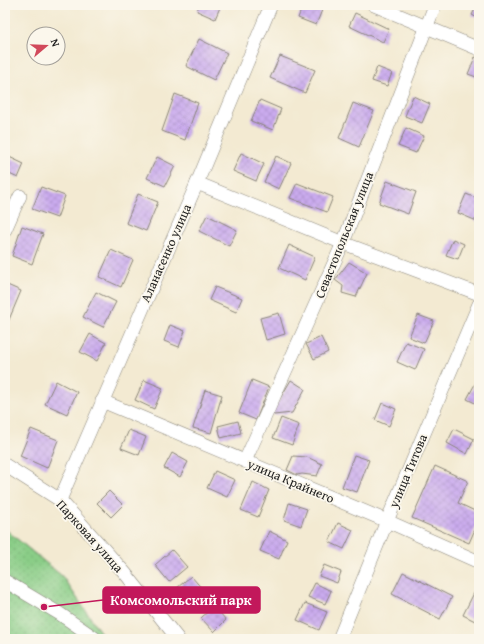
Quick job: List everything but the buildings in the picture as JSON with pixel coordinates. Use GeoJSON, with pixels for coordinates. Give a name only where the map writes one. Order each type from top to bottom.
{"type":"FeatureCollection","features":[{"type":"Feature","properties":{"kind":"street","name":"Аланасенко улица"},"geometry":{"type":"LineString","coordinates":[[60,500],[197,183],[271,5]]}},
{"type":"Feature","properties":{"kind":"street"},"geometry":{"type":"LineString","coordinates":[[374,5],[425,28],[479,49]]}},
{"type":"Feature","properties":{"kind":"street","name":"Севастопольская улица"},"geometry":{"type":"LineString","coordinates":[[245,462],[343,243],[435,5]]}},
{"type":"Feature","properties":{"kind":"street"},"geometry":{"type":"LineString","coordinates":[[197,183],[343,243],[479,294]]}},
{"type":"Feature","properties":{"kind":"street"},"geometry":{"type":"LineString","coordinates":[[5,230],[20,196]]}},
{"type":"Feature","properties":{"kind":"street","name":"улица Титова"},"geometry":{"type":"LineString","coordinates":[[339,639],[387,521],[479,304]]}},
{"type":"Feature","properties":{"kind":"street","name":"улица Крайнего"},"geometry":{"type":"LineString","coordinates":[[102,401],[387,521],[479,562]]}},
{"type":"Feature","properties":{"kind":"street","name":"Парковая улица"},"geometry":{"type":"LineString","coordinates":[[5,466],[60,500],[125,573],[178,639]]}},
{"type":"Feature","properties":{"kind":"street"},"geometry":{"type":"LineString","coordinates":[[5,581],[60,614],[96,639]]}},
{"type":"Feature","properties":{"kind":"green space"},"geometry":{"type":"Polygon","coordinates":[[[5,529],[62,576],[105,639],[5,639],[5,529]]]}},
{"type":"Feature","properties":{"kind":"place","name":"Комсомольский парк"},"geometry":{"type":"Point","coordinates":[44,607]}}]}
